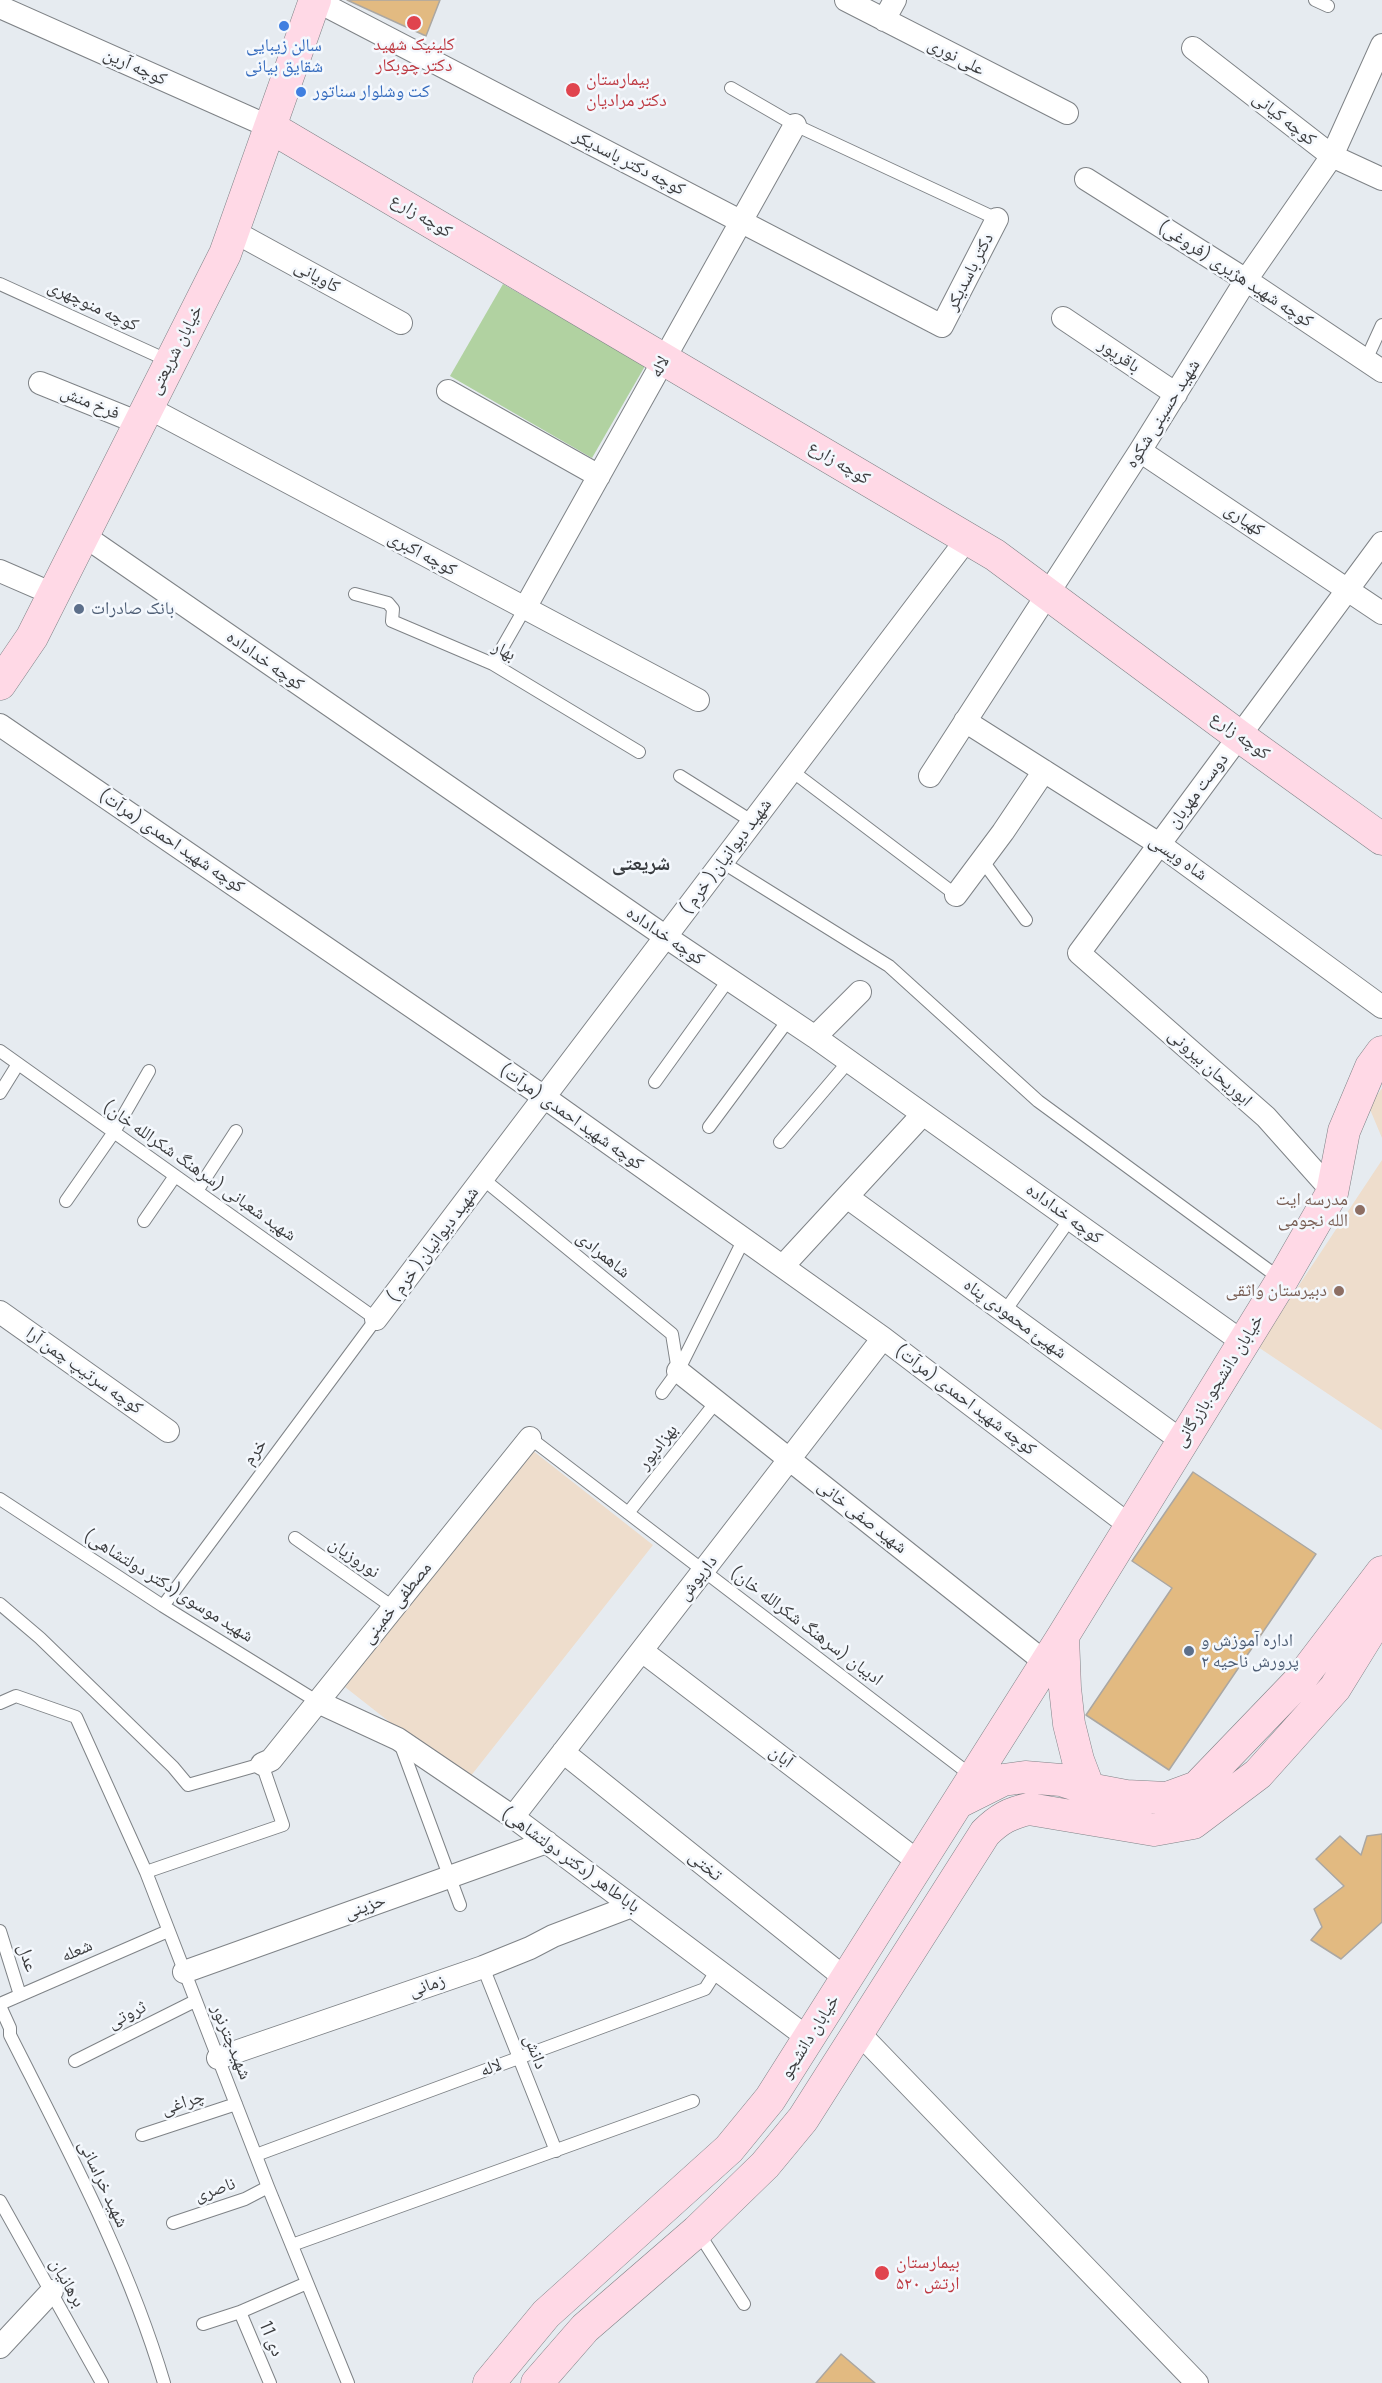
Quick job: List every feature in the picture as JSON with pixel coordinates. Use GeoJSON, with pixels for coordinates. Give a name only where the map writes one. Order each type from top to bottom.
{"type":"FeatureCollection","features":[{"type":"Feature","properties":{"kind":"main road","name":"خیابان شریعتی"},"geometry":{"type":"LineString","coordinates":[[0,684],[32,637],[225,254],[315,0]]}},
{"type":"Feature","properties":{"kind":"main road","name":"کوچه زارع"},"geometry":{"type":"LineString","coordinates":[[270,127],[995,555],[1382,839]]}},
{"type":"Feature","properties":{"kind":"main road","name":"خیابان دانشجو.بازرگانی"},"geometry":{"type":"LineString","coordinates":[[1063,1636],[1244,1343],[1332,1191],[1344,1131],[1371,1067],[1382,1052]]}},
{"type":"Feature","properties":{"kind":"main road"},"geometry":{"type":"LineString","coordinates":[[966,1789],[1025,1777],[1061,1780],[1089,1789],[1126,1796],[1167,1798],[1197,1787],[1299,1682],[1382,1572]]}},
{"type":"Feature","properties":{"kind":"main road"},"geometry":{"type":"LineString","coordinates":[[537,2383],[585,2328],[698,2231],[765,2165],[803,2119],[985,1833],[999,1819],[1014,1812],[1029,1809],[1048,1810],[1083,1819],[1154,1830],[1193,1823],[1258,1774],[1335,1688],[1382,1612]]}},
{"type":"Feature","properties":{"kind":"main road","name":"خیابان دانشجو"},"geometry":{"type":"LineString","coordinates":[[489,2383],[546,2314],[729,2149],[770,2099],[1063,1636]]}},
{"type":"Feature","properties":{"kind":"main road"},"geometry":{"type":"LineString","coordinates":[[1063,1636],[1069,1725],[1078,1760],[1089,1789],[1083,1819]]}},
{"type":"Feature","properties":{"kind":"street","name":"کوچه دکتر باسدیکر"},"geometry":{"type":"LineString","coordinates":[[315,0],[942,326]]}},
{"type":"Feature","properties":{"kind":"street","name":"علی نوری"},"geometry":{"type":"LineString","coordinates":[[846,0],[1067,114]]}},
{"type":"Feature","properties":{"kind":"street"},"geometry":{"type":"LineString","coordinates":[[884,21],[895,0]]}},
{"type":"Feature","properties":{"kind":"street","name":"کوچه آرین"},"geometry":{"type":"LineString","coordinates":[[0,7],[270,127]]}},
{"type":"Feature","properties":{"kind":"street","name":"شهید حسینی شکوه"},"geometry":{"type":"LineString","coordinates":[[930,776],[1140,451],[1246,280],[1332,156],[1382,45]]}},
{"type":"Feature","properties":{"kind":"street","name":"کوچه کیانی"},"geometry":{"type":"LineString","coordinates":[[1193,48],[1332,156],[1382,179]]}},
{"type":"Feature","properties":{"kind":"street","name":"لاله"},"geometry":{"type":"LineString","coordinates":[[525,609],[795,125]]}},
{"type":"Feature","properties":{"kind":"street","name":"کوچه شهید هژیری (فروغی)"},"geometry":{"type":"LineString","coordinates":[[1086,179],[1246,280],[1374,365]]}},
{"type":"Feature","properties":{"kind":"street","name":"دکتر باسدیکر"},"geometry":{"type":"LineString","coordinates":[[942,326],[997,219]]}},
{"type":"Feature","properties":{"kind":"street","name":"کاویانی"},"geometry":{"type":"LineString","coordinates":[[233,231],[401,323]]}},
{"type":"Feature","properties":{"kind":"street","name":"باقرپور"},"geometry":{"type":"LineString","coordinates":[[1063,318],[1176,394]]}},
{"type":"Feature","properties":{"kind":"street","name":"فرخ منش"},"geometry":{"type":"LineString","coordinates":[[40,383],[143,415]]}},
{"type":"Feature","properties":{"kind":"street"},"geometry":{"type":"LineString","coordinates":[[448,391],[599,476]]}},
{"type":"Feature","properties":{"kind":"street","name":"کوچه اکبری"},"geometry":{"type":"LineString","coordinates":[[143,415],[525,609],[698,700]]}},
{"type":"Feature","properties":{"kind":"street","name":"کهیاری"},"geometry":{"type":"LineString","coordinates":[[1140,451],[1382,613]]}},
{"type":"Feature","properties":{"kind":"street","name":"کوچه خداداده"},"geometry":{"type":"LineString","coordinates":[[82,535],[815,1037],[1244,1343]]}},
{"type":"Feature","properties":{"kind":"street","name":"شهید دیوانیان( خرم )"},"geometry":{"type":"LineString","coordinates":[[376,1319],[967,539]]}},
{"type":"Feature","properties":{"kind":"street","name":"دوست مهربان"},"geometry":{"type":"LineString","coordinates":[[1079,953],[1382,543]]}},
{"type":"Feature","properties":{"kind":"street"},"geometry":{"type":"LineString","coordinates":[[0,571],[52,594]]}},
{"type":"Feature","properties":{"kind":"street","name":"شاه ویسی"},"geometry":{"type":"LineString","coordinates":[[965,721],[1159,844],[1382,1007]]}},
{"type":"Feature","properties":{"kind":"street","name":"کوچه شهید احمدی (مرآت)"},"geometry":{"type":"LineString","coordinates":[[0,725],[544,1097],[783,1266],[883,1338],[1130,1525]]}},
{"type":"Feature","properties":{"kind":"street"},"geometry":{"type":"LineString","coordinates":[[956,895],[1044,771]]}},
{"type":"Feature","properties":{"kind":"street","name":"ابوریحان بیرونی"},"geometry":{"type":"LineString","coordinates":[[1079,953],[1266,1117],[1332,1191]]}},
{"type":"Feature","properties":{"kind":"street"},"geometry":{"type":"LineString","coordinates":[[815,1037],[860,992]]}},
{"type":"Feature","properties":{"kind":"street"},"geometry":{"type":"LineString","coordinates":[[783,1266],[923,1114]]}},
{"type":"Feature","properties":{"kind":"street","name":"شهیئ محمودی پناه"},"geometry":{"type":"LineString","coordinates":[[848,1197],[1182,1441]]}},
{"type":"Feature","properties":{"kind":"street","name":"کوچه سرتیپ چمن آرا"},"geometry":{"type":"LineString","coordinates":[[0,1312],[168,1431]]}},
{"type":"Feature","properties":{"kind":"street","name":"داریوش"},"geometry":{"type":"LineString","coordinates":[[513,1817],[883,1338]]}},
{"type":"Feature","properties":{"kind":"street","name":"شهید صفی خانی"},"geometry":{"type":"LineString","coordinates":[[678,1371],[1046,1663]]}},
{"type":"Feature","properties":{"kind":"street","name":"مصطفی خمینی"},"geometry":{"type":"LineString","coordinates":[[262,1764],[272,1760],[530,1438]]}},
{"type":"Feature","properties":{"kind":"street","name":"آبان"},"geometry":{"type":"LineString","coordinates":[[642,1651],[920,1863]]}},
{"type":"Feature","properties":{"kind":"street","name":"باباطاهر (دکتر دولتشاهی)"},"geometry":{"type":"LineString","coordinates":[[318,1702],[398,1739],[513,1817],[808,2038]]}},
{"type":"Feature","properties":{"kind":"street","name":"تختی"},"geometry":{"type":"LineString","coordinates":[[563,1752],[846,1979]]}},
{"type":"Feature","properties":{"kind":"street","name":"حزینی"},"geometry":{"type":"LineString","coordinates":[[184,1972],[547,1842]]}},
{"type":"Feature","properties":{"kind":"street","name":"زمانی"},"geometry":{"type":"LineString","coordinates":[[218,2058],[483,1967],[553,1936],[632,1906]]}},
{"type":"Feature","properties":{"kind":"street"},"geometry":{"type":"LineString","coordinates":[[858,2032],[1197,2383]]}},
{"type":"Feature","properties":{"kind":"street"},"geometry":{"type":"LineString","coordinates":[[0,2347],[51,2291]]}},
{"type":"Feature","properties":{"kind":"lane"},"geometry":{"type":"LineString","coordinates":[[1315,0],[1328,6]]}},
{"type":"Feature","properties":{"kind":"lane"},"geometry":{"type":"LineString","coordinates":[[731,88],[795,125],[997,219]]}},
{"type":"Feature","properties":{"kind":"lane","name":"کوچه منوچهری"},"geometry":{"type":"LineString","coordinates":[[0,284],[170,362]]}},
{"type":"Feature","properties":{"kind":"lane"},"geometry":{"type":"LineString","coordinates":[[1374,365],[1382,325]]}},
{"type":"Feature","properties":{"kind":"lane","name":"بهار"},"geometry":{"type":"LineString","coordinates":[[355,594],[388,603],[393,609],[392,621],[494,664],[639,752]]}},
{"type":"Feature","properties":{"kind":"lane"},"geometry":{"type":"LineString","coordinates":[[494,664],[525,609]]}},
{"type":"Feature","properties":{"kind":"lane"},"geometry":{"type":"LineString","coordinates":[[792,771],[956,895]]}},
{"type":"Feature","properties":{"kind":"lane"},"geometry":{"type":"LineString","coordinates":[[680,776],[753,822]]}},
{"type":"Feature","properties":{"kind":"lane"},"geometry":{"type":"LineString","coordinates":[[982,860],[1026,920]]}},
{"type":"Feature","properties":{"kind":"lane"},"geometry":{"type":"LineString","coordinates":[[722,862],[889,966],[1038,1101],[1282,1280]]}},
{"type":"Feature","properties":{"kind":"lane"},"geometry":{"type":"LineString","coordinates":[[655,1082],[729,979]]}},
{"type":"Feature","properties":{"kind":"lane"},"geometry":{"type":"LineString","coordinates":[[709,1127],[789,1019]]}},
{"type":"Feature","properties":{"kind":"lane","name":"شهید شعبانی (سرهنگ شکرالله خان)"},"geometry":{"type":"LineString","coordinates":[[0,1051],[376,1319]]}},
{"type":"Feature","properties":{"kind":"lane"},"geometry":{"type":"LineString","coordinates":[[780,1142],[849,1062]]}},
{"type":"Feature","properties":{"kind":"lane"},"geometry":{"type":"LineString","coordinates":[[0,1093],[18,1064]]}},
{"type":"Feature","properties":{"kind":"lane"},"geometry":{"type":"LineString","coordinates":[[66,1201],[114,1132],[149,1071]]}},
{"type":"Feature","properties":{"kind":"lane"},"geometry":{"type":"LineString","coordinates":[[197,1191],[236,1131]]}},
{"type":"Feature","properties":{"kind":"lane"},"geometry":{"type":"LineString","coordinates":[[144,1221],[175,1176]]}},
{"type":"Feature","properties":{"kind":"lane","name":"شاهمرادی"},"geometry":{"type":"LineString","coordinates":[[483,1179],[672,1334],[678,1371]]}},
{"type":"Feature","properties":{"kind":"lane"},"geometry":{"type":"LineString","coordinates":[[1005,1311],[1070,1219]]}},
{"type":"Feature","properties":{"kind":"lane"},"geometry":{"type":"LineString","coordinates":[[662,1393],[678,1371],[744,1239]]}},
{"type":"Feature","properties":{"kind":"lane","name":"خرم"},"geometry":{"type":"LineString","coordinates":[[163,1606],[376,1319]]}},
{"type":"Feature","properties":{"kind":"lane","name":"بهزادپور"},"geometry":{"type":"LineString","coordinates":[[628,1514],[716,1402]]}},
{"type":"Feature","properties":{"kind":"lane","name":"ادیبان (سرهنگ شکرالله خان)"},"geometry":{"type":"LineString","coordinates":[[530,1438],[704,1571],[966,1789]]}},
{"type":"Feature","properties":{"kind":"lane","name":"شهید موسوی(دکتر دولتشاهی)"},"geometry":{"type":"LineString","coordinates":[[0,1500],[163,1606],[318,1702]]}},
{"type":"Feature","properties":{"kind":"lane","name":"نوروزیان"},"geometry":{"type":"LineString","coordinates":[[295,1538],[394,1608]]}},
{"type":"Feature","properties":{"kind":"lane"},"geometry":{"type":"LineString","coordinates":[[0,1604],[40,1638],[189,1785],[262,1764],[283,1825],[146,1872]]}},
{"type":"Feature","properties":{"kind":"lane","name":"شهیدچترنور"},"geometry":{"type":"LineString","coordinates":[[0,1704],[16,1696],[76,1717],[146,1872],[268,2187],[348,2383]]}},
{"type":"Feature","properties":{"kind":"lane"},"geometry":{"type":"LineString","coordinates":[[398,1739],[460,1905]]}},
{"type":"Feature","properties":{"kind":"lane","name":"شعله"},"geometry":{"type":"LineString","coordinates":[[0,2005],[168,1930]]}},
{"type":"Feature","properties":{"kind":"lane","name":"عدل"},"geometry":{"type":"LineString","coordinates":[[0,1931],[20,1995]]}},
{"type":"Feature","properties":{"kind":"lane","name":"دانش"},"geometry":{"type":"LineString","coordinates":[[483,1967],[556,2151]]}},
{"type":"Feature","properties":{"kind":"lane","name":"لاله"},"geometry":{"type":"LineString","coordinates":[[256,2155],[705,1989],[717,1970]]}},
{"type":"Feature","properties":{"kind":"lane","name":"ثروتی"},"geometry":{"type":"LineString","coordinates":[[75,2061],[195,2001]]}},
{"type":"Feature","properties":{"kind":"lane","name":"شهید خراسانی"},"geometry":{"type":"LineString","coordinates":[[0,2005],[10,2028],[10,2035],[100,2215],[164,2383]]}},
{"type":"Feature","properties":{"kind":"lane"},"geometry":{"type":"LineString","coordinates":[[292,2245],[693,2101]]}},
{"type":"Feature","properties":{"kind":"lane","name":"چراغی"},"geometry":{"type":"LineString","coordinates":[[142,2135],[236,2104]]}},
{"type":"Feature","properties":{"kind":"lane","name":"ناصری"},"geometry":{"type":"LineString","coordinates":[[173,2223],[245,2199],[268,2187]]}},
{"type":"Feature","properties":{"kind":"lane","name":"برهانیان"},"geometry":{"type":"LineString","coordinates":[[0,2201],[102,2383]]}},
{"type":"Feature","properties":{"kind":"lane"},"geometry":{"type":"LineString","coordinates":[[698,2231],[744,2304]]}},
{"type":"Feature","properties":{"kind":"lane"},"geometry":{"type":"LineString","coordinates":[[240,2312],[307,2283]]}},
{"type":"Feature","properties":{"kind":"lane","name":"11 دی"},"geometry":{"type":"LineString","coordinates":[[203,2324],[240,2312],[270,2383]]}},
{"type":"Feature","properties":{"kind":"shaded area"},"geometry":{"type":"Polygon","coordinates":[[[1382,1088],[1382,1138],[1369,1107],[1382,1088]]]}},
{"type":"Feature","properties":{"kind":"shaded area","name":"دبیرستان واثقی"},"geometry":{"type":"Polygon","coordinates":[[[1382,1160],[1382,1430],[1258,1347],[1382,1160]]]}},
{"type":"Feature","properties":{"kind":"shaded area"},"geometry":{"type":"Polygon","coordinates":[[[532,1450],[653,1545],[466,1782],[345,1687],[532,1450]]]}},
{"type":"Feature","properties":{"kind":"green space"},"geometry":{"type":"Polygon","coordinates":[[[503,284],[645,366],[592,458],[450,376],[503,284]]]}},
{"type":"Feature","properties":{"kind":"building","name":"کلینیک شهید دکتر چوبکار"},"geometry":{"type":"Polygon","coordinates":[[[347,0],[440,0],[426,36],[347,0]]]}},
{"type":"Feature","properties":{"kind":"building","name":"اداره آموزش و پرورش ناحیه ۲"},"geometry":{"type":"Polygon","coordinates":[[[1193,1472],[1316,1554],[1169,1770],[1086,1715],[1172,1588],[1132,1561],[1193,1472]]]}},
{"type":"Feature","properties":{"kind":"building"},"geometry":{"type":"Polygon","coordinates":[[[1382,1834],[1382,1922],[1341,1959],[1311,1940],[1322,1927],[1314,1909],[1344,1886],[1316,1859],[1340,1836],[1361,1855],[1367,1836],[1382,1834]]]}},
{"type":"Feature","properties":{"kind":"building"},"geometry":{"type":"Polygon","coordinates":[[[841,2354],[875,2383],[816,2383],[841,2354]]]}},
{"type":"Feature","properties":{"kind":"place","name":"کلینیک شهید دکتر چوبکار"},"geometry":{"type":"Point","coordinates":[414,23]}},
{"type":"Feature","properties":{"kind":"place","name":"سالن زیبایی شقایق بیانی"},"geometry":{"type":"Point","coordinates":[284,26]}},
{"type":"Feature","properties":{"kind":"place","name":"بیمارستان دکتر مرادیان"},"geometry":{"type":"Point","coordinates":[573,90]}},
{"type":"Feature","properties":{"kind":"place","name":"کت وشلوار سناتور"},"geometry":{"type":"Point","coordinates":[301,92]}},
{"type":"Feature","properties":{"kind":"place","name":"بانک صادرات"},"geometry":{"type":"Point","coordinates":[79,609]}},
{"type":"Feature","properties":{"kind":"place","name":"مدرسه ایت الله نجومی"},"geometry":{"type":"Point","coordinates":[1360,1210]}},
{"type":"Feature","properties":{"kind":"place","name":"دبیرستان واثقی"},"geometry":{"type":"Point","coordinates":[1339,1291]}},
{"type":"Feature","properties":{"kind":"place","name":"اداره آموزش و پرورش ناحیه ۲"},"geometry":{"type":"Point","coordinates":[1189,1651]}},
{"type":"Feature","properties":{"kind":"place","name":"بیمارستان ۵۲۰ ارتش"},"geometry":{"type":"Point","coordinates":[882,2273]}},
{"type":"Feature","properties":{"kind":"district","name":"شریعتی"},"geometry":{"type":"Point","coordinates":[641,864]}}]}
